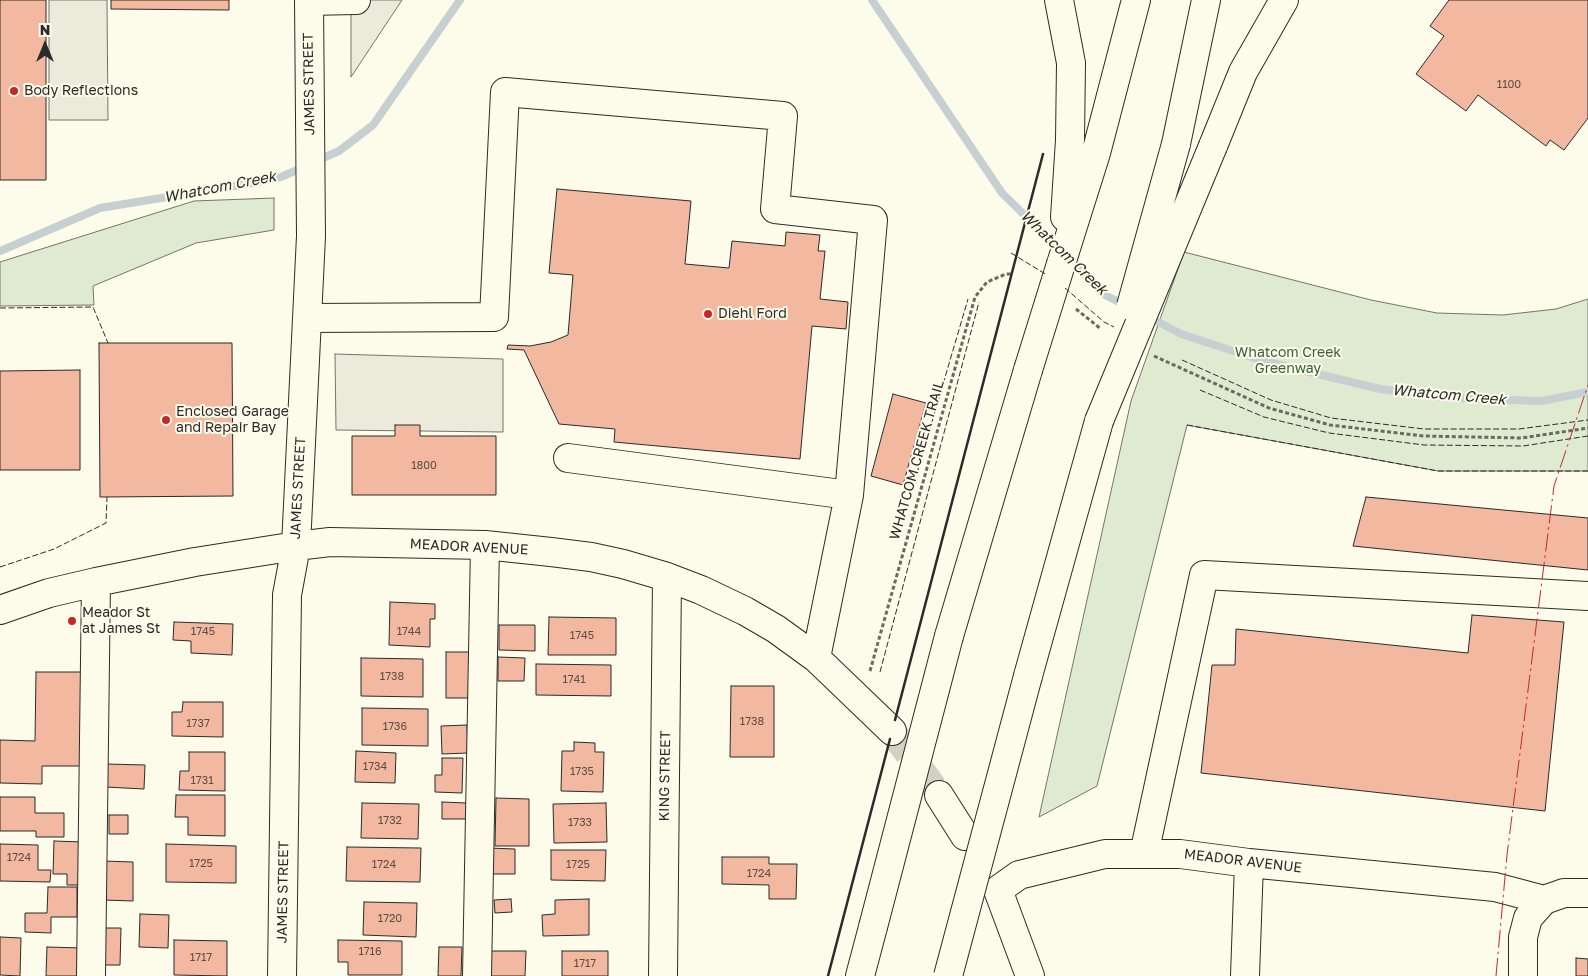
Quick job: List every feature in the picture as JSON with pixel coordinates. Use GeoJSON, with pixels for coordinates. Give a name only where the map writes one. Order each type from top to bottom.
{"type":"FeatureCollection","features":[{"type":"Feature","properties":{"kind":"main road"},"geometry":{"type":"LineString","coordinates":[[309,1],[356,0]]}},
{"type":"Feature","properties":{"kind":"main road"},"geometry":{"type":"LineString","coordinates":[[1059,0],[1072,63],[1070,140],[1061,264]]}},
{"type":"Feature","properties":{"kind":"main road"},"geometry":{"type":"LineString","coordinates":[[860,976],[949,636],[1028,370],[1096,154],[1136,0]]}},
{"type":"Feature","properties":{"kind":"main road"},"geometry":{"type":"LineString","coordinates":[[948,976],[1028,676],[1176,144],[1206,0]]}},
{"type":"Feature","properties":{"kind":"main road"},"geometry":{"type":"LineString","coordinates":[[1099,421],[1243,72],[1284,0]]}},
{"type":"Feature","properties":{"kind":"main road","name":"JAMES STREET"},"geometry":{"type":"LineString","coordinates":[[282,976],[287,595],[296,546],[311,236],[309,1]]}},
{"type":"Feature","properties":{"kind":"main road"},"geometry":{"type":"LineString","coordinates":[[307,318],[494,317],[505,92],[783,116],[775,209],[873,220],[849,495],[816,658]]}},
{"type":"Feature","properties":{"kind":"main road"},"geometry":{"type":"LineString","coordinates":[[568,458],[849,495]]}},
{"type":"Feature","properties":{"kind":"main road","name":"MEADOR AVENUE"},"geometry":{"type":"LineString","coordinates":[[0,610],[49,593],[96,582],[195,562],[330,542],[485,546],[591,557],[667,577],[701,590],[745,611],[776,629],[816,658],[892,730]]}},
{"type":"Feature","properties":{"kind":"main road"},"geometry":{"type":"LineString","coordinates":[[478,976],[485,546]]}},
{"type":"Feature","properties":{"kind":"main road"},"geometry":{"type":"LineString","coordinates":[[1144,854],[1204,575],[1588,596]]}},
{"type":"Feature","properties":{"kind":"main road","name":"KING STREET"},"geometry":{"type":"LineString","coordinates":[[663,976],[667,577]]}},
{"type":"Feature","properties":{"kind":"main road"},"geometry":{"type":"LineString","coordinates":[[91,976],[96,582]]}},
{"type":"Feature","properties":{"kind":"main road"},"geometry":{"type":"LineString","coordinates":[[939,795],[965,836]]}},
{"type":"Feature","properties":{"kind":"main road","name":"MEADOR AVENUE"},"geometry":{"type":"LineString","coordinates":[[1030,976],[998,890],[1019,875],[1105,854],[1180,854],[1249,863],[1565,895]]}},
{"type":"Feature","properties":{"kind":"main road"},"geometry":{"type":"LineString","coordinates":[[1245,976],[1249,863]]}},
{"type":"Feature","properties":{"kind":"main road"},"geometry":{"type":"LineString","coordinates":[[1523,976],[1524,937],[1528,918],[1565,895]]}},
{"type":"Feature","properties":{"kind":"path","name":"WHATCOM CREEK TRAIL"},"geometry":{"type":"LineString","coordinates":[[869,674],[975,297],[987,282],[1006,274],[1012,274]]}},
{"type":"Feature","properties":{"kind":"path"},"geometry":{"type":"LineString","coordinates":[[1071,305],[1101,328]]}},
{"type":"Feature","properties":{"kind":"path"},"geometry":{"type":"LineString","coordinates":[[1148,353],[1269,408],[1330,425],[1424,436],[1522,438],[1588,428]]}},
{"type":"Feature","properties":{"kind":"green space"},"geometry":{"type":"Polygon","coordinates":[[[274,198],[274,230],[196,243],[93,286],[94,305],[0,306],[0,262],[194,201],[274,198]]]}},
{"type":"Feature","properties":{"kind":"green space","name":"Whatcom Creek Greenway"},"geometry":{"type":"Polygon","coordinates":[[[1184,252],[1371,300],[1437,313],[1503,315],[1556,309],[1588,299],[1588,471],[1438,471],[1187,425],[1097,786],[1039,817],[1131,401],[1184,252]]]}},
{"type":"Feature","properties":{"kind":"shaded area"},"geometry":{"type":"Polygon","coordinates":[[[49,0],[107,0],[108,120],[49,120],[49,0]]]}},
{"type":"Feature","properties":{"kind":"shaded area"},"geometry":{"type":"Polygon","coordinates":[[[351,0],[402,0],[351,77],[351,0]]]}},
{"type":"Feature","properties":{"kind":"shaded area"},"geometry":{"type":"Polygon","coordinates":[[[335,354],[503,359],[503,432],[336,430],[335,354]]]}},
{"type":"Feature","properties":{"kind":"building"},"geometry":{"type":"Polygon","coordinates":[[[0,0],[46,0],[46,180],[0,180],[0,0]]]}},
{"type":"Feature","properties":{"kind":"building"},"geometry":{"type":"Polygon","coordinates":[[[111,0],[229,0],[229,10],[111,9],[111,0]]]}},
{"type":"Feature","properties":{"kind":"building"},"geometry":{"type":"Polygon","coordinates":[[[1449,0],[1588,0],[1588,118],[1564,150],[1550,140],[1546,146],[1478,95],[1466,111],[1416,74],[1444,36],[1430,26],[1449,0]]]}},
{"type":"Feature","properties":{"kind":"building","name":"Diehl Ford"},"geometry":{"type":"Polygon","coordinates":[[[557,189],[691,201],[685,264],[729,268],[732,241],[785,246],[786,232],[820,235],[818,251],[825,251],[820,299],[848,302],[846,329],[812,326],[800,459],[614,442],[615,429],[559,424],[524,350],[507,349],[508,345],[530,346],[551,342],[568,335],[573,275],[549,273],[557,189]]]}},
{"type":"Feature","properties":{"kind":"building","name":"Enclosed Garage and Repair Bay"},"geometry":{"type":"Polygon","coordinates":[[[99,343],[232,343],[233,496],[100,497],[99,343]]]}},
{"type":"Feature","properties":{"kind":"building"},"geometry":{"type":"Polygon","coordinates":[[[80,370],[80,470],[0,470],[0,371],[80,370]]]}},
{"type":"Feature","properties":{"kind":"building"},"geometry":{"type":"Polygon","coordinates":[[[893,394],[926,403],[903,485],[871,476],[893,394]]]}},
{"type":"Feature","properties":{"kind":"building"},"geometry":{"type":"Polygon","coordinates":[[[395,425],[420,425],[420,436],[496,436],[496,495],[352,495],[352,436],[395,436],[395,425]]]}},
{"type":"Feature","properties":{"kind":"building"},"geometry":{"type":"Polygon","coordinates":[[[1366,497],[1588,518],[1588,570],[1353,546],[1366,497]]]}},
{"type":"Feature","properties":{"kind":"building"},"geometry":{"type":"Polygon","coordinates":[[[390,602],[435,604],[435,619],[430,619],[430,647],[389,645],[390,602]]]}},
{"type":"Feature","properties":{"kind":"building"},"geometry":{"type":"Polygon","coordinates":[[[1472,615],[1564,622],[1545,811],[1201,773],[1212,665],[1235,665],[1236,629],[1468,653],[1472,615]]]}},
{"type":"Feature","properties":{"kind":"building"},"geometry":{"type":"Polygon","coordinates":[[[549,617],[616,618],[616,655],[548,655],[549,617]]]}},
{"type":"Feature","properties":{"kind":"building"},"geometry":{"type":"Polygon","coordinates":[[[174,622],[233,624],[232,655],[191,653],[191,641],[173,640],[174,622]]]}},
{"type":"Feature","properties":{"kind":"building"},"geometry":{"type":"Polygon","coordinates":[[[499,625],[535,625],[535,651],[499,650],[499,625]]]}},
{"type":"Feature","properties":{"kind":"building"},"geometry":{"type":"Polygon","coordinates":[[[446,652],[470,652],[470,698],[446,698],[446,652]]]}},
{"type":"Feature","properties":{"kind":"building"},"geometry":{"type":"Polygon","coordinates":[[[498,657],[525,658],[524,681],[498,681],[498,657]]]}},
{"type":"Feature","properties":{"kind":"building"},"geometry":{"type":"Polygon","coordinates":[[[361,658],[423,659],[423,697],[361,696],[361,658]]]}},
{"type":"Feature","properties":{"kind":"building"},"geometry":{"type":"Polygon","coordinates":[[[536,664],[611,665],[611,696],[536,695],[536,664]]]}},
{"type":"Feature","properties":{"kind":"building"},"geometry":{"type":"Polygon","coordinates":[[[36,672],[82,672],[80,766],[42,766],[42,784],[0,783],[0,740],[35,741],[36,672]]]}},
{"type":"Feature","properties":{"kind":"building"},"geometry":{"type":"Polygon","coordinates":[[[731,686],[774,686],[774,757],[730,757],[731,686]]]}},
{"type":"Feature","properties":{"kind":"building"},"geometry":{"type":"Polygon","coordinates":[[[183,702],[223,702],[223,737],[172,736],[172,712],[182,712],[183,702]]]}},
{"type":"Feature","properties":{"kind":"building"},"geometry":{"type":"Polygon","coordinates":[[[362,708],[428,709],[428,746],[362,745],[362,708]]]}},
{"type":"Feature","properties":{"kind":"building"},"geometry":{"type":"Polygon","coordinates":[[[467,725],[468,753],[442,754],[441,726],[467,725]]]}},
{"type":"Feature","properties":{"kind":"building"},"geometry":{"type":"Polygon","coordinates":[[[574,742],[595,743],[595,752],[604,752],[603,792],[561,791],[562,751],[574,751],[574,742]]]}},
{"type":"Feature","properties":{"kind":"building"},"geometry":{"type":"Polygon","coordinates":[[[356,751],[396,753],[395,783],[355,782],[356,751]]]}},
{"type":"Feature","properties":{"kind":"building"},"geometry":{"type":"Polygon","coordinates":[[[189,752],[225,752],[225,791],[179,790],[180,771],[189,771],[189,752]]]}},
{"type":"Feature","properties":{"kind":"building"},"geometry":{"type":"Polygon","coordinates":[[[442,758],[463,758],[462,793],[435,792],[435,775],[442,775],[442,758]]]}},
{"type":"Feature","properties":{"kind":"building"},"geometry":{"type":"Polygon","coordinates":[[[106,764],[145,765],[144,789],[105,787],[106,764]]]}},
{"type":"Feature","properties":{"kind":"building"},"geometry":{"type":"Polygon","coordinates":[[[176,795],[225,795],[225,836],[188,835],[188,817],[175,817],[176,795]]]}},
{"type":"Feature","properties":{"kind":"building"},"geometry":{"type":"Polygon","coordinates":[[[0,797],[35,797],[35,813],[64,813],[64,837],[36,837],[36,831],[0,831],[0,797]]]}},
{"type":"Feature","properties":{"kind":"building"},"geometry":{"type":"Polygon","coordinates":[[[496,798],[529,799],[529,846],[495,846],[496,798]]]}},
{"type":"Feature","properties":{"kind":"building"},"geometry":{"type":"Polygon","coordinates":[[[442,802],[467,803],[467,819],[442,819],[442,802]]]}},
{"type":"Feature","properties":{"kind":"building"},"geometry":{"type":"Polygon","coordinates":[[[362,803],[419,804],[418,839],[361,838],[362,803]]]}},
{"type":"Feature","properties":{"kind":"building"},"geometry":{"type":"Polygon","coordinates":[[[606,803],[607,842],[554,843],[553,804],[606,803]]]}},
{"type":"Feature","properties":{"kind":"building"},"geometry":{"type":"Polygon","coordinates":[[[109,815],[128,815],[128,834],[109,834],[109,815]]]}},
{"type":"Feature","properties":{"kind":"building"},"geometry":{"type":"Polygon","coordinates":[[[54,841],[83,842],[82,885],[67,885],[67,874],[53,874],[54,841]]]}},
{"type":"Feature","properties":{"kind":"building"},"geometry":{"type":"Polygon","coordinates":[[[0,844],[38,845],[38,870],[51,870],[50,882],[0,881],[0,844]]]}},
{"type":"Feature","properties":{"kind":"building"},"geometry":{"type":"Polygon","coordinates":[[[166,844],[236,846],[236,883],[166,882],[166,844]]]}},
{"type":"Feature","properties":{"kind":"building"},"geometry":{"type":"Polygon","coordinates":[[[347,847],[421,848],[420,882],[346,881],[347,847]]]}},
{"type":"Feature","properties":{"kind":"building"},"geometry":{"type":"Polygon","coordinates":[[[489,848],[515,849],[515,874],[489,874],[489,848]]]}},
{"type":"Feature","properties":{"kind":"building"},"geometry":{"type":"Polygon","coordinates":[[[551,850],[606,850],[605,881],[551,880],[551,850]]]}},
{"type":"Feature","properties":{"kind":"building"},"geometry":{"type":"Polygon","coordinates":[[[722,857],[769,857],[769,864],[797,864],[796,899],[769,899],[769,885],[722,884],[722,857]]]}},
{"type":"Feature","properties":{"kind":"building"},"geometry":{"type":"Polygon","coordinates":[[[104,861],[133,862],[133,901],[103,900],[104,861]]]}},
{"type":"Feature","properties":{"kind":"building"},"geometry":{"type":"Polygon","coordinates":[[[48,887],[77,887],[77,917],[51,917],[51,933],[25,932],[25,913],[47,913],[48,887]]]}},
{"type":"Feature","properties":{"kind":"building"},"geometry":{"type":"Polygon","coordinates":[[[511,899],[512,912],[495,913],[494,900],[511,899]]]}},
{"type":"Feature","properties":{"kind":"building"},"geometry":{"type":"Polygon","coordinates":[[[589,899],[589,935],[543,936],[542,915],[555,914],[555,900],[589,899]]]}},
{"type":"Feature","properties":{"kind":"building"},"geometry":{"type":"Polygon","coordinates":[[[364,902],[417,903],[416,937],[363,935],[364,902]]]}},
{"type":"Feature","properties":{"kind":"building"},"geometry":{"type":"Polygon","coordinates":[[[140,914],[169,915],[168,948],[139,947],[140,914]]]}},
{"type":"Feature","properties":{"kind":"building"},"geometry":{"type":"Polygon","coordinates":[[[102,928],[121,928],[120,965],[101,965],[102,928]]]}},
{"type":"Feature","properties":{"kind":"building"},"geometry":{"type":"Polygon","coordinates":[[[0,937],[21,938],[20,976],[0,975],[0,937]]]}},
{"type":"Feature","properties":{"kind":"building"},"geometry":{"type":"Polygon","coordinates":[[[174,940],[227,941],[227,976],[174,975],[174,940]]]}},
{"type":"Feature","properties":{"kind":"building"},"geometry":{"type":"Polygon","coordinates":[[[338,940],[402,941],[402,975],[348,975],[348,962],[338,962],[338,940]]]}},
{"type":"Feature","properties":{"kind":"building"},"geometry":{"type":"Polygon","coordinates":[[[47,947],[82,948],[82,976],[46,976],[47,947]]]}},
{"type":"Feature","properties":{"kind":"building"},"geometry":{"type":"Polygon","coordinates":[[[439,947],[462,947],[461,976],[438,976],[439,947]]]}},
{"type":"Feature","properties":{"kind":"building"},"geometry":{"type":"Polygon","coordinates":[[[491,951],[526,951],[525,976],[491,976],[491,951]]]}},
{"type":"Feature","properties":{"kind":"building"},"geometry":{"type":"Polygon","coordinates":[[[562,951],[608,951],[608,976],[562,976],[562,951]]]}},
{"type":"Feature","properties":{"kind":"building"},"geometry":{"type":"Polygon","coordinates":[[[1576,958],[1588,959],[1588,976],[1576,976],[1576,958]]]}},
{"type":"Feature","properties":{"kind":"waterway","name":"Whatcom Creek"},"geometry":{"type":"LineString","coordinates":[[316,161],[339,151],[373,125],[460,0]]}},
{"type":"Feature","properties":{"kind":"waterway","name":"Whatcom Creek"},"geometry":{"type":"LineString","coordinates":[[872,0],[1002,193],[1059,249]]}},
{"type":"Feature","properties":{"kind":"waterway","name":"Whatcom Creek"},"geometry":{"type":"LineString","coordinates":[[0,251],[100,208],[253,183],[281,177],[306,166]]}},
{"type":"Feature","properties":{"kind":"waterway","name":"Whatcom Creek"},"geometry":{"type":"LineString","coordinates":[[1069,259],[1103,294],[1125,305]]}},
{"type":"Feature","properties":{"kind":"waterway","name":"Whatcom Creek"},"geometry":{"type":"LineString","coordinates":[[1147,316],[1181,334],[1264,361],[1380,389],[1452,398],[1542,401],[1588,392]]}},
{"type":"Feature","properties":{"kind":"tunnel"},"geometry":{"type":"LineString","coordinates":[[892,731],[939,795]]}},
{"type":"Feature","properties":{"kind":"fence"},"geometry":{"type":"LineString","coordinates":[[1011,253],[1047,275]]}},
{"type":"Feature","properties":{"kind":"fence"},"geometry":{"type":"LineString","coordinates":[[1065,288],[1104,322],[1114,327]]}},
{"type":"Feature","properties":{"kind":"fence"},"geometry":{"type":"LineString","coordinates":[[912,490],[968,299]]}},
{"type":"Feature","properties":{"kind":"fence"},"geometry":{"type":"LineString","coordinates":[[880,672],[979,302]]}},
{"type":"Feature","properties":{"kind":"fence"},"geometry":{"type":"LineString","coordinates":[[0,308],[93,307],[108,343]]}},
{"type":"Feature","properties":{"kind":"fence"},"geometry":{"type":"LineString","coordinates":[[1182,360],[1271,400],[1331,418],[1424,429],[1519,429],[1588,420]]}},
{"type":"Feature","properties":{"kind":"fence"},"geometry":{"type":"LineString","coordinates":[[1200,390],[1264,417],[1329,433],[1424,445],[1523,446],[1588,436]]}},
{"type":"Feature","properties":{"kind":"fence"},"geometry":{"type":"LineString","coordinates":[[1187,425],[1438,471],[1588,471]]}},
{"type":"Feature","properties":{"kind":"fence"},"geometry":{"type":"LineString","coordinates":[[0,567],[54,549],[106,523],[107,497]]}},
{"type":"Feature","properties":{"kind":"wall"},"geometry":{"type":"LineString","coordinates":[[895,720],[1043,154]]}},
{"type":"Feature","properties":{"kind":"wall"},"geometry":{"type":"LineString","coordinates":[[828,976],[890,739]]}},
{"type":"Feature","properties":{"kind":"power"},"geometry":{"type":"LineString","coordinates":[[1496,976],[1507,855],[1554,486],[1588,385]]}},
{"type":"Feature","properties":{"kind":"place","name":"Body Reflections"},"geometry":{"type":"Point","coordinates":[14,91]}},
{"type":"Feature","properties":{"kind":"place","name":"Diehl Ford"},"geometry":{"type":"Point","coordinates":[708,314]}},
{"type":"Feature","properties":{"kind":"place","name":"Enclosed Garage and Repair Bay"},"geometry":{"type":"Point","coordinates":[166,420]}},
{"type":"Feature","properties":{"kind":"place","name":"Meador St at James St"},"geometry":{"type":"Point","coordinates":[72,621]}}]}
